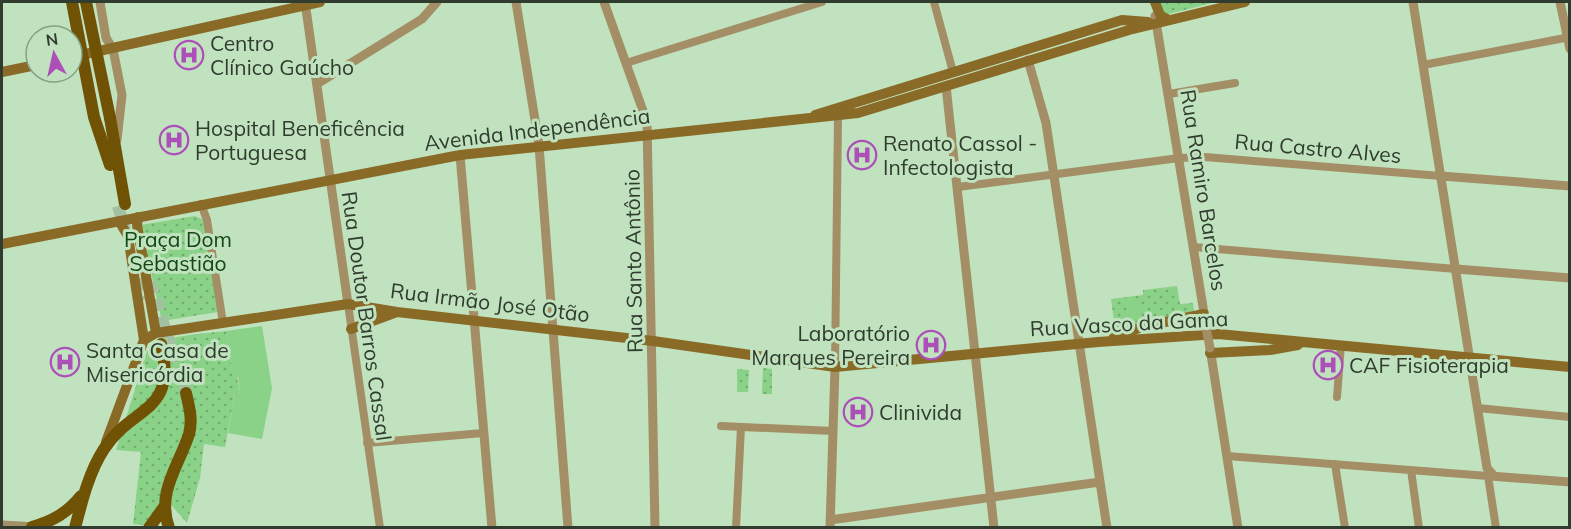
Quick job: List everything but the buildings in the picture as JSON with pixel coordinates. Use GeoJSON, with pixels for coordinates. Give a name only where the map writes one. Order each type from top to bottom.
{"type":"FeatureCollection","features":[{"type":"Feature","properties":{"kind":"main road"},"geometry":{"type":"LineString","coordinates":[[72,2],[92,107],[121,205],[116,151],[86,2]]}},
{"type":"Feature","properties":{"kind":"main road"},"geometry":{"type":"LineString","coordinates":[[84,55],[306,3],[320,2]]}},
{"type":"Feature","properties":{"kind":"main road","name":"Rua Ramiro Barcelos"},"geometry":{"type":"LineString","coordinates":[[1153,2],[1160,15],[1169,20]]}},
{"type":"Feature","properties":{"kind":"main road","name":"Avenida Independência"},"geometry":{"type":"LineString","coordinates":[[2,244],[460,155],[539,145],[838,117],[1157,23],[1245,2]]}},
{"type":"Feature","properties":{"kind":"main road","name":"Avenida Independência"},"geometry":{"type":"LineString","coordinates":[[796,120],[1122,20],[1157,23]]}},
{"type":"Feature","properties":{"kind":"main road"},"geometry":{"type":"LineString","coordinates":[[2,72],[24,67]]}},
{"type":"Feature","properties":{"kind":"main road"},"geometry":{"type":"LineString","coordinates":[[103,451],[159,397],[165,373],[137,225],[138,217]]}},
{"type":"Feature","properties":{"kind":"main road"},"geometry":{"type":"LineString","coordinates":[[75,528],[85,490],[103,451],[144,340],[128,236],[120,221]]}},
{"type":"Feature","properties":{"kind":"main road","name":"Rua Irmão José Otão"},"geometry":{"type":"LineString","coordinates":[[144,340],[159,333],[348,303],[397,312],[653,341],[835,367]]}},
{"type":"Feature","properties":{"kind":"main road"},"geometry":{"type":"LineString","coordinates":[[351,329],[397,312]]}},
{"type":"Feature","properties":{"kind":"main road"},"geometry":{"type":"LineString","coordinates":[[1098,342],[1146,326],[1205,318]]}},
{"type":"Feature","properties":{"kind":"main road","name":"Rua Vasco da Gama"},"geometry":{"type":"LineString","coordinates":[[835,367],[1079,343],[1218,334],[1569,367]]}},
{"type":"Feature","properties":{"kind":"main road"},"geometry":{"type":"LineString","coordinates":[[1210,351],[1270,350],[1310,342]]}},
{"type":"Feature","properties":{"kind":"main road"},"geometry":{"type":"LineString","coordinates":[[149,528],[164,507],[173,468],[189,435],[191,423],[186,393]]}},
{"type":"Feature","properties":{"kind":"main road"},"geometry":{"type":"LineString","coordinates":[[32,527],[53,521],[71,508],[85,490]]}},
{"type":"Feature","properties":{"kind":"main road"},"geometry":{"type":"LineString","coordinates":[[164,507],[169,528]]}},
{"type":"Feature","properties":{"kind":"street"},"geometry":{"type":"LineString","coordinates":[[100,2],[106,38],[113,49],[122,94],[116,151]]}},
{"type":"Feature","properties":{"kind":"street"},"geometry":{"type":"LineString","coordinates":[[317,84],[422,20],[437,2]]}},
{"type":"Feature","properties":{"kind":"street"},"geometry":{"type":"LineString","coordinates":[[516,2],[539,145],[568,528]]}},
{"type":"Feature","properties":{"kind":"street","name":"Rua Santo Antônio"},"geometry":{"type":"LineString","coordinates":[[604,2],[647,122],[649,135],[655,528]]}},
{"type":"Feature","properties":{"kind":"street"},"geometry":{"type":"LineString","coordinates":[[784,2],[788,12]]}},
{"type":"Feature","properties":{"kind":"street"},"geometry":{"type":"LineString","coordinates":[[626,63],[822,2]]}},
{"type":"Feature","properties":{"kind":"street"},"geometry":{"type":"LineString","coordinates":[[934,2],[953,72]]}},
{"type":"Feature","properties":{"kind":"street","name":"Rua Ramiro Barcelos"},"geometry":{"type":"LineString","coordinates":[[1153,2],[1238,528]]}},
{"type":"Feature","properties":{"kind":"street"},"geometry":{"type":"LineString","coordinates":[[1413,2],[1496,528]]}},
{"type":"Feature","properties":{"kind":"street"},"geometry":{"type":"LineString","coordinates":[[1560,2],[1569,49]]}},
{"type":"Feature","properties":{"kind":"street","name":"Rua Doutor Barros Cassal"},"geometry":{"type":"LineString","coordinates":[[306,3],[380,528]]}},
{"type":"Feature","properties":{"kind":"street"},"geometry":{"type":"LineString","coordinates":[[1423,65],[1568,37]]}},
{"type":"Feature","properties":{"kind":"street"},"geometry":{"type":"LineString","coordinates":[[1028,60],[1046,123],[1107,528]]}},
{"type":"Feature","properties":{"kind":"street"},"geometry":{"type":"LineString","coordinates":[[1169,94],[1234,83]]}},
{"type":"Feature","properties":{"kind":"street"},"geometry":{"type":"LineString","coordinates":[[946,86],[994,528]]}},
{"type":"Feature","properties":{"kind":"street"},"geometry":{"type":"LineString","coordinates":[[838,117],[835,367],[830,524],[1100,482]]}},
{"type":"Feature","properties":{"kind":"street"},"geometry":{"type":"LineString","coordinates":[[460,155],[492,528]]}},
{"type":"Feature","properties":{"kind":"street","name":"Rua Castro Alves"},"geometry":{"type":"LineString","coordinates":[[958,187],[1179,158],[1205,157],[1569,186]]}},
{"type":"Feature","properties":{"kind":"street"},"geometry":{"type":"LineString","coordinates":[[201,204],[207,220],[223,322]]}},
{"type":"Feature","properties":{"kind":"street"},"geometry":{"type":"LineString","coordinates":[[1193,247],[1569,278]]}},
{"type":"Feature","properties":{"kind":"street"},"geometry":{"type":"LineString","coordinates":[[1337,397],[1341,345]]}},
{"type":"Feature","properties":{"kind":"street"},"geometry":{"type":"LineString","coordinates":[[1478,408],[1569,417]]}},
{"type":"Feature","properties":{"kind":"street"},"geometry":{"type":"LineString","coordinates":[[721,426],[832,431]]}},
{"type":"Feature","properties":{"kind":"street"},"geometry":{"type":"LineString","coordinates":[[736,528],[741,427]]}},
{"type":"Feature","properties":{"kind":"street"},"geometry":{"type":"LineString","coordinates":[[367,443],[483,433]]}},
{"type":"Feature","properties":{"kind":"street"},"geometry":{"type":"LineString","coordinates":[[1227,456],[1488,474],[1569,482]]}},
{"type":"Feature","properties":{"kind":"street"},"geometry":{"type":"LineString","coordinates":[[1335,464],[1345,528]]}},
{"type":"Feature","properties":{"kind":"street"},"geometry":{"type":"LineString","coordinates":[[1411,470],[1419,528]]}},
{"type":"Feature","properties":{"kind":"street"},"geometry":{"type":"LineString","coordinates":[[2,525],[49,528]]}},
{"type":"Feature","properties":{"kind":"green space"},"geometry":{"type":"Polygon","coordinates":[[[1159,2],[1216,2],[1169,14],[1162,12],[1159,2]]]}},
{"type":"Feature","properties":{"kind":"green space","name":"Praça Dom Sebastião"},"geometry":{"type":"Polygon","coordinates":[[[195,216],[206,221],[218,312],[162,321],[140,225],[195,216]]]}},
{"type":"Feature","properties":{"kind":"green space"},"geometry":{"type":"Polygon","coordinates":[[[1177,286],[1180,304],[1193,303],[1194,311],[1115,329],[1111,299],[1143,295],[1143,290],[1177,286]]]}},
{"type":"Feature","properties":{"kind":"green space"},"geometry":{"type":"Polygon","coordinates":[[[1139,300],[1142,320],[1128,322],[1125,302],[1139,300]]]}},
{"type":"Feature","properties":{"kind":"green space"},"geometry":{"type":"Polygon","coordinates":[[[262,326],[272,388],[262,439],[228,433],[235,393],[240,392],[238,377],[233,378],[226,331],[262,326]]]}},
{"type":"Feature","properties":{"kind":"green space"},"geometry":{"type":"Polygon","coordinates":[[[226,331],[233,377],[237,377],[240,392],[235,393],[225,447],[204,444],[200,478],[187,523],[167,500],[145,525],[133,524],[141,452],[116,450],[146,354],[151,347],[170,339],[226,331]]]}},
{"type":"Feature","properties":{"kind":"green space"},"geometry":{"type":"Polygon","coordinates":[[[763,368],[772,369],[772,394],[762,394],[763,368]]]}},
{"type":"Feature","properties":{"kind":"green space"},"geometry":{"type":"Polygon","coordinates":[[[737,369],[749,370],[748,392],[737,392],[737,369]]]}},
{"type":"Feature","properties":{"kind":"tunnel"},"geometry":{"type":"LineString","coordinates":[[118,206],[125,230]]}},
{"type":"Feature","properties":{"kind":"tunnel"},"geometry":{"type":"LineString","coordinates":[[135,261],[147,299]]}},
{"type":"Feature","properties":{"kind":"tunnel"},"geometry":{"type":"LineString","coordinates":[[150,282],[186,393]]}},
{"type":"Feature","properties":{"kind":"place","name":"Centro Clínico Gaúcho"},"geometry":{"type":"Point","coordinates":[189,55]}},
{"type":"Feature","properties":{"kind":"place","name":"Hospital Beneficência Portuguesa"},"geometry":{"type":"Point","coordinates":[174,140]}},
{"type":"Feature","properties":{"kind":"place","name":"Renato Cassol - Infectologista"},"geometry":{"type":"Point","coordinates":[862,155]}},
{"type":"Feature","properties":{"kind":"place","name":"Laboratório Marques Pereira"},"geometry":{"type":"Point","coordinates":[931,345]}},
{"type":"Feature","properties":{"kind":"place","name":"Santa Casa de Misericórdia"},"geometry":{"type":"Point","coordinates":[65,362]}},
{"type":"Feature","properties":{"kind":"place","name":"CAF Fisioterapia"},"geometry":{"type":"Point","coordinates":[1328,365]}},
{"type":"Feature","properties":{"kind":"place","name":"Clinivida"},"geometry":{"type":"Point","coordinates":[858,412]}}]}
